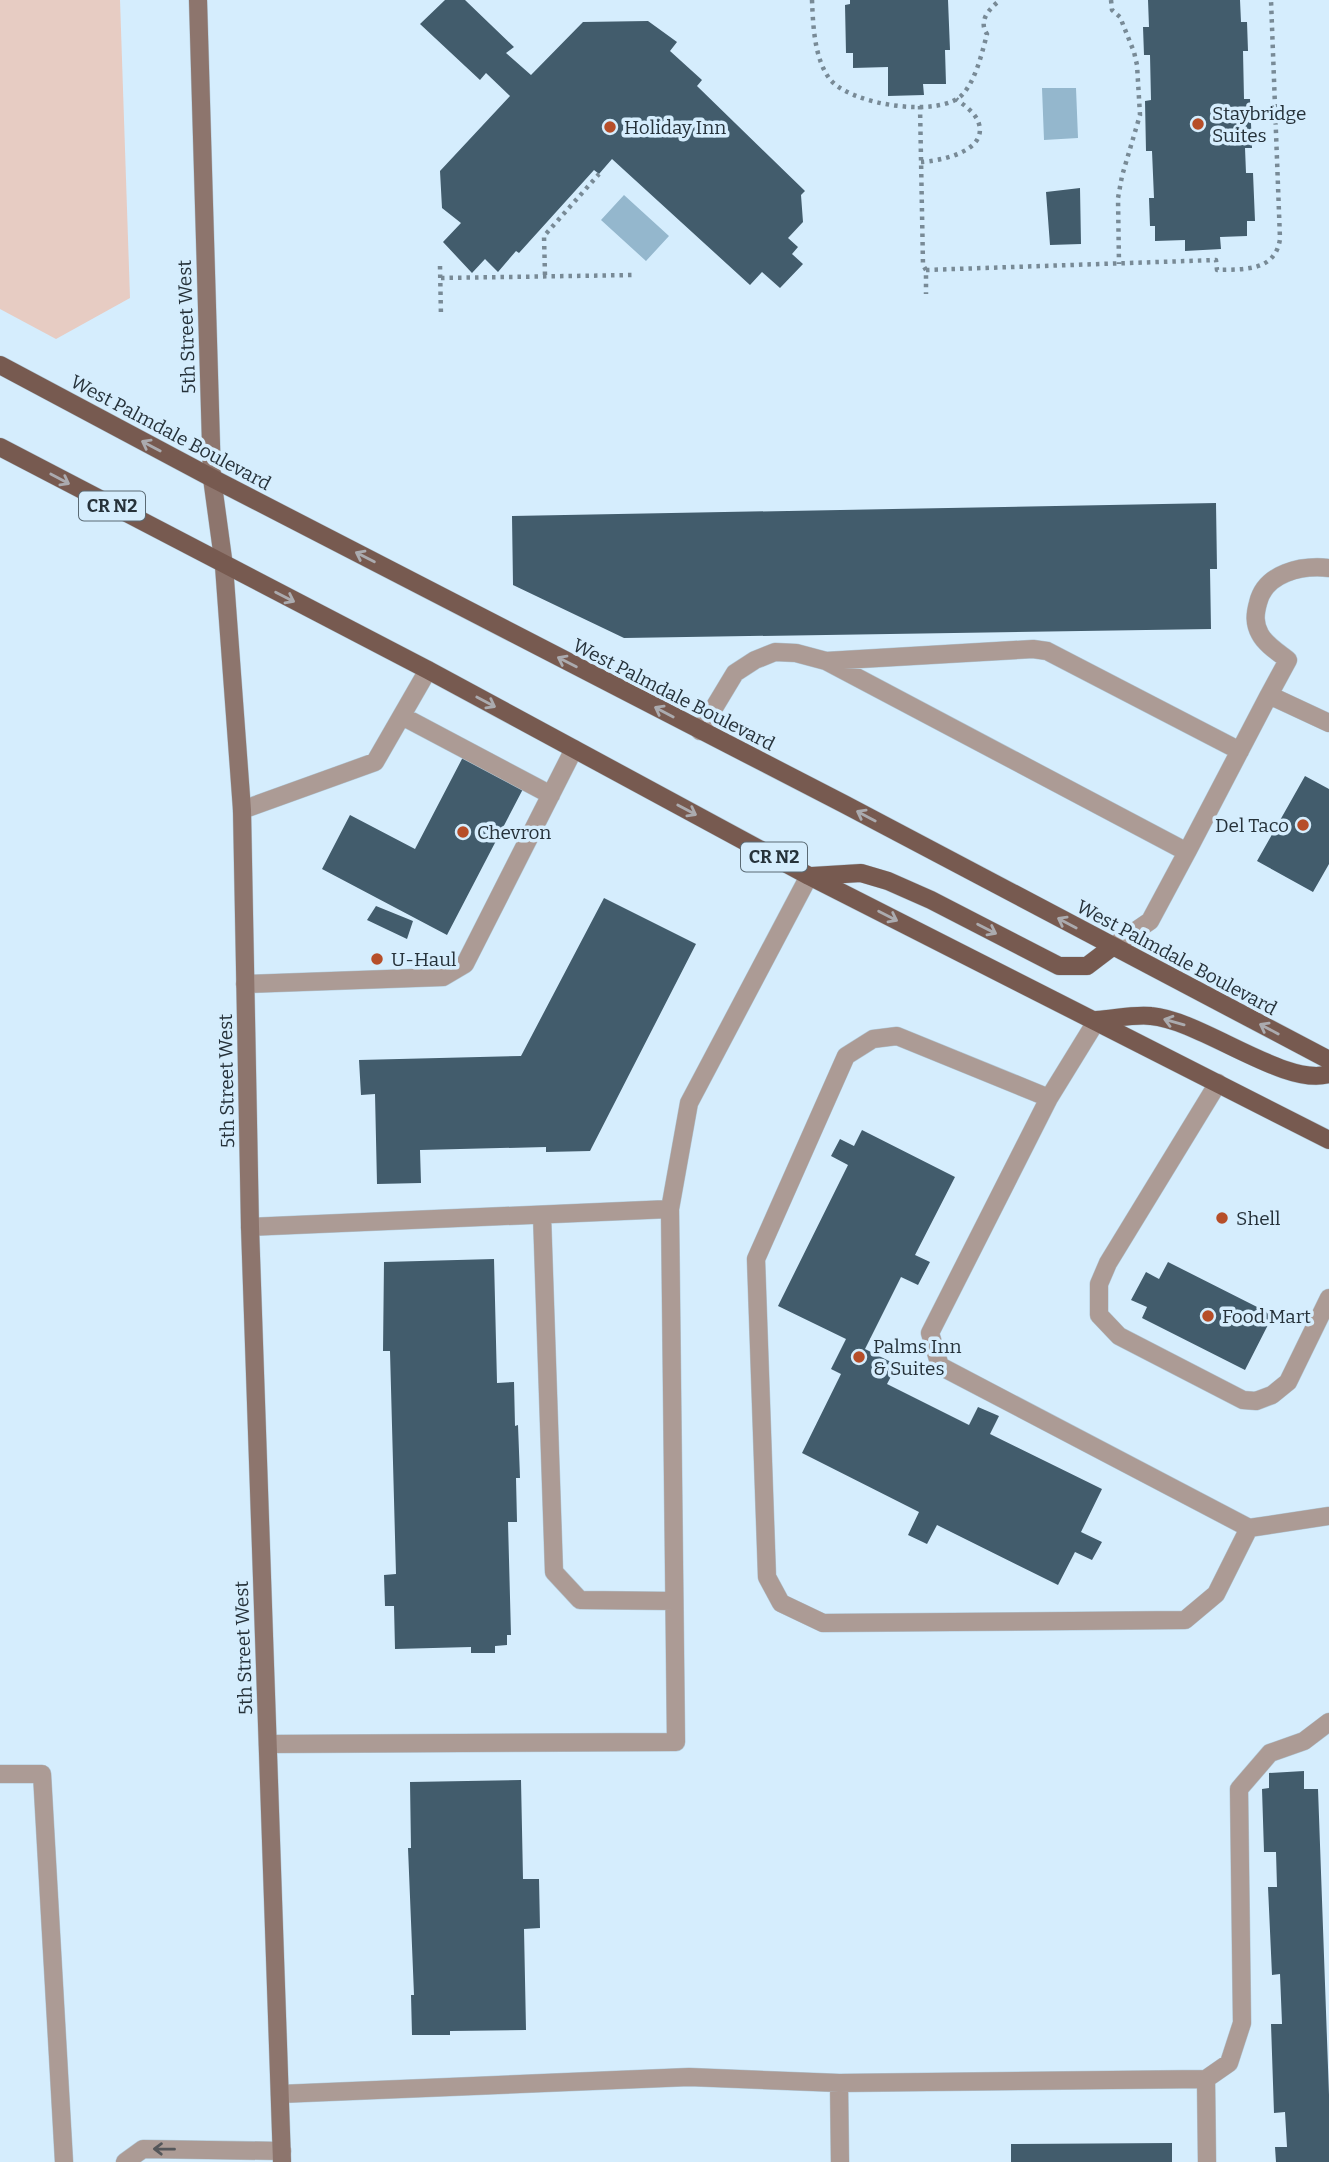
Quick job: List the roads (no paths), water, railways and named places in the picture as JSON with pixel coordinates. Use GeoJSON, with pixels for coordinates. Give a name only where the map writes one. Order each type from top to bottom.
{"type":"FeatureCollection","features":[{"type":"Feature","properties":{"kind":"main road","name":"West Palmdale Boulevard"},"geometry":{"type":"LineString","coordinates":[[0,365],[1329,1060]]}},
{"type":"Feature","properties":{"kind":"main road","name":"CR N2"},"geometry":{"type":"LineString","coordinates":[[0,447],[428,670],[809,876],[1329,1140]]}},
{"type":"Feature","properties":{"kind":"main road"},"geometry":{"type":"LineString","coordinates":[[809,876],[861,873],[888,881],[931,900],[1059,967],[1087,966],[1112,947]]}},
{"type":"Feature","properties":{"kind":"main road"},"geometry":{"type":"LineString","coordinates":[[1097,1020],[1151,1016],[1195,1028],[1297,1073],[1322,1076],[1329,1074]]}},
{"type":"Feature","properties":{"kind":"street","name":"5th Street West"},"geometry":{"type":"LineString","coordinates":[[198,0],[212,478],[224,566],[242,810],[250,1227],[282,2157]]}},
{"type":"Feature","properties":{"kind":"street"},"geometry":{"type":"LineString","coordinates":[[1112,947],[1150,920],[1288,660],[1261,636],[1254,617],[1260,593],[1269,580],[1285,574],[1313,568],[1329,568]]}},
{"type":"Feature","properties":{"kind":"street"},"geometry":{"type":"LineString","coordinates":[[826,661],[1033,649],[1047,651],[1240,751]]}},
{"type":"Feature","properties":{"kind":"street"},"geometry":{"type":"LineString","coordinates":[[700,732],[735,673],[755,660],[775,652],[796,653],[826,661],[1188,852]]}},
{"type":"Feature","properties":{"kind":"street"},"geometry":{"type":"LineString","coordinates":[[242,810],[375,762],[428,670]]}},
{"type":"Feature","properties":{"kind":"street"},"geometry":{"type":"LineString","coordinates":[[1269,695],[1329,723]]}},
{"type":"Feature","properties":{"kind":"street"},"geometry":{"type":"LineString","coordinates":[[402,716],[551,796]]}},
{"type":"Feature","properties":{"kind":"street"},"geometry":{"type":"LineString","coordinates":[[245,984],[443,976],[465,964],[574,750]]}},
{"type":"Feature","properties":{"kind":"street"},"geometry":{"type":"LineString","coordinates":[[268,1744],[676,1742],[670,1209],[689,1103],[809,876]]}},
{"type":"Feature","properties":{"kind":"street"},"geometry":{"type":"LineString","coordinates":[[1097,1020],[1049,1098],[930,1333],[940,1366],[1249,1528],[1329,1516]]}},
{"type":"Feature","properties":{"kind":"street"},"geometry":{"type":"LineString","coordinates":[[1049,1098],[897,1036],[873,1039],[846,1056],[756,1259],[766,1577],[781,1603],[823,1623],[1185,1620],[1216,1594],[1249,1528]]}},
{"type":"Feature","properties":{"kind":"street"},"geometry":{"type":"LineString","coordinates":[[1218,1083],[1108,1263],[1099,1284],[1099,1315],[1119,1336],[1243,1400],[1256,1401],[1272,1395],[1288,1382],[1329,1297]]}},
{"type":"Feature","properties":{"kind":"street"},"geometry":{"type":"LineString","coordinates":[[250,1227],[670,1209]]}},
{"type":"Feature","properties":{"kind":"street"},"geometry":{"type":"LineString","coordinates":[[542,1215],[554,1572],[580,1600],[674,1601]]}},
{"type":"Feature","properties":{"kind":"street"},"geometry":{"type":"LineString","coordinates":[[280,2094],[689,2077],[839,2084],[1206,2079],[1228,2063],[1242,2023],[1240,1789],[1270,1753],[1304,1741],[1329,1722]]}},
{"type":"Feature","properties":{"kind":"street"},"geometry":{"type":"LineString","coordinates":[[0,1774],[42,1774],[64,2162]]}},
{"type":"Feature","properties":{"kind":"street"},"geometry":{"type":"LineString","coordinates":[[1206,2079],[1207,2162]]}},
{"type":"Feature","properties":{"kind":"street"},"geometry":{"type":"LineString","coordinates":[[839,2084],[840,2162]]}},
{"type":"Feature","properties":{"kind":"street"},"geometry":{"type":"LineString","coordinates":[[125,2162],[143,2149],[282,2157]]}},
{"type":"Feature","properties":{"kind":"water"},"geometry":{"type":"Polygon","coordinates":[[[1042,88],[1076,88],[1078,138],[1044,140],[1042,88]]]}},
{"type":"Feature","properties":{"kind":"water"},"geometry":{"type":"Polygon","coordinates":[[[624,195],[669,236],[646,261],[601,220],[624,195]]]}},
{"type":"Feature","properties":{"kind":"place","name":"Staybridge Suites"},"geometry":{"type":"Point","coordinates":[1198,124]}},
{"type":"Feature","properties":{"kind":"place","name":"Holiday Inn"},"geometry":{"type":"Point","coordinates":[610,127]}},
{"type":"Feature","properties":{"kind":"place","name":"Del Taco"},"geometry":{"type":"Point","coordinates":[1303,825]}},
{"type":"Feature","properties":{"kind":"place","name":"Chevron"},"geometry":{"type":"Point","coordinates":[463,832]}},
{"type":"Feature","properties":{"kind":"place","name":"U-Haul"},"geometry":{"type":"Point","coordinates":[377,959]}},
{"type":"Feature","properties":{"kind":"place","name":"Shell"},"geometry":{"type":"Point","coordinates":[1222,1218]}},
{"type":"Feature","properties":{"kind":"place","name":"Food Mart"},"geometry":{"type":"Point","coordinates":[1208,1316]}},
{"type":"Feature","properties":{"kind":"place","name":"Palms Inn & Suites"},"geometry":{"type":"Point","coordinates":[859,1357]}}]}
